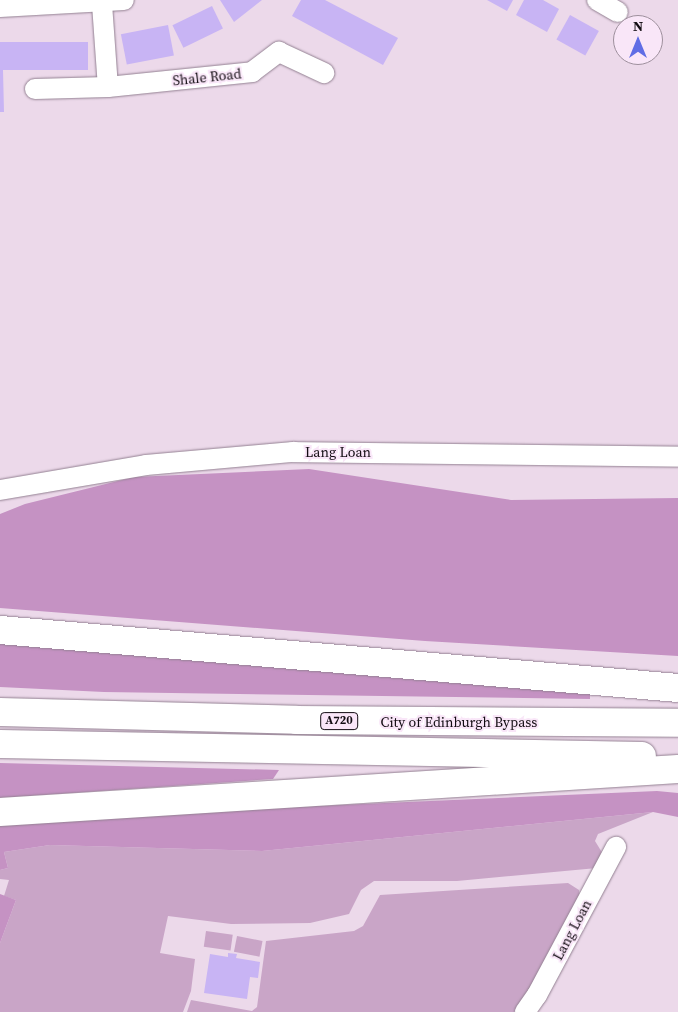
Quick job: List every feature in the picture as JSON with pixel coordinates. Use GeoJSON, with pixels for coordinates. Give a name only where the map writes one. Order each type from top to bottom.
{"type":"FeatureCollection","features":[{"type":"Feature","properties":{"kind":"highway"},"geometry":{"type":"LineString","coordinates":[[0,630],[678,688]]}},
{"type":"Feature","properties":{"kind":"highway","name":"City of Edinburgh Bypass"},"geometry":{"type":"LineString","coordinates":[[0,712],[296,720],[678,723]]}},
{"type":"Feature","properties":{"kind":"highway"},"geometry":{"type":"LineString","coordinates":[[0,744],[678,756]]}},
{"type":"Feature","properties":{"kind":"highway"},"geometry":{"type":"LineString","coordinates":[[0,812],[678,768]]}},
{"type":"Feature","properties":{"kind":"street"},"geometry":{"type":"LineString","coordinates":[[12,5],[102,4],[124,0]]}},
{"type":"Feature","properties":{"kind":"street"},"geometry":{"type":"LineString","coordinates":[[597,0],[618,12]]}},
{"type":"Feature","properties":{"kind":"street"},"geometry":{"type":"LineString","coordinates":[[102,4],[108,86]]}},
{"type":"Feature","properties":{"kind":"street","name":"Shale Road"},"geometry":{"type":"LineString","coordinates":[[34,89],[108,86],[252,72],[279,52],[324,72]]}},
{"type":"Feature","properties":{"kind":"street","name":"Lang Loan"},"geometry":{"type":"LineString","coordinates":[[0,490],[146,465],[293,452],[678,457]]}},
{"type":"Feature","properties":{"kind":"street","name":"Lang Loan"},"geometry":{"type":"LineString","coordinates":[[525,1012],[538,995],[616,847]]}},
{"type":"Feature","properties":{"kind":"shaded area"},"geometry":{"type":"Polygon","coordinates":[[[309,469],[511,500],[678,498],[678,656],[425,641],[0,608],[0,514],[25,504],[134,477],[309,469]]]}},
{"type":"Feature","properties":{"kind":"shaded area"},"geometry":{"type":"Polygon","coordinates":[[[0,637],[590,690],[590,699],[104,692],[0,687],[0,637]]]}},
{"type":"Feature","properties":{"kind":"shaded area"},"geometry":{"type":"Polygon","coordinates":[[[0,763],[279,770],[273,779],[0,798],[0,763]]]}},
{"type":"Feature","properties":{"kind":"shaded area"},"geometry":{"type":"Polygon","coordinates":[[[657,791],[678,793],[678,817],[653,812],[262,851],[50,845],[4,852],[8,868],[0,870],[0,820],[657,791]]]}},
{"type":"Feature","properties":{"kind":"shaded area"},"geometry":{"type":"Polygon","coordinates":[[[653,812],[598,834],[595,841],[603,854],[597,868],[457,881],[374,881],[361,890],[349,914],[310,923],[231,924],[168,916],[160,953],[195,959],[191,991],[183,1012],[0,1012],[0,943],[16,900],[4,896],[9,880],[0,879],[0,870],[8,868],[4,852],[50,845],[262,851],[653,812]]]}},
{"type":"Feature","properties":{"kind":"shaded area"},"geometry":{"type":"Polygon","coordinates":[[[568,883],[579,890],[580,898],[525,998],[514,1012],[187,1012],[191,1000],[252,1011],[257,1007],[266,941],[354,931],[363,926],[380,895],[568,883]]]}},
{"type":"Feature","properties":{"kind":"shaded area"},"geometry":{"type":"Polygon","coordinates":[[[0,894],[16,900],[0,943],[0,894]]]}},
{"type":"Feature","properties":{"kind":"shaded area"},"geometry":{"type":"Polygon","coordinates":[[[206,931],[233,935],[231,951],[204,947],[206,931]]]}},
{"type":"Feature","properties":{"kind":"shaded area"},"geometry":{"type":"Polygon","coordinates":[[[237,936],[263,941],[259,957],[234,952],[237,936]]]}},
{"type":"Feature","properties":{"kind":"building"},"geometry":{"type":"Polygon","coordinates":[[[220,0],[262,0],[234,22],[220,0]]]}},
{"type":"Feature","properties":{"kind":"building"},"geometry":{"type":"Polygon","coordinates":[[[301,0],[325,0],[398,38],[383,65],[292,16],[301,0]]]}},
{"type":"Feature","properties":{"kind":"building"},"geometry":{"type":"Polygon","coordinates":[[[487,0],[513,0],[507,11],[487,0]]]}},
{"type":"Feature","properties":{"kind":"building"},"geometry":{"type":"Polygon","coordinates":[[[524,0],[543,0],[559,9],[547,32],[516,15],[524,0]]]}},
{"type":"Feature","properties":{"kind":"building"},"geometry":{"type":"Polygon","coordinates":[[[212,6],[223,28],[183,48],[172,25],[212,6]]]}},
{"type":"Feature","properties":{"kind":"building"},"geometry":{"type":"Polygon","coordinates":[[[570,15],[599,31],[585,55],[556,39],[570,15]]]}},
{"type":"Feature","properties":{"kind":"building"},"geometry":{"type":"Polygon","coordinates":[[[168,25],[174,55],[127,65],[121,34],[168,25]]]}},
{"type":"Feature","properties":{"kind":"building"},"geometry":{"type":"Polygon","coordinates":[[[0,42],[88,42],[88,70],[3,70],[4,112],[0,112],[0,42]]]}},
{"type":"Feature","properties":{"kind":"building"},"geometry":{"type":"Polygon","coordinates":[[[228,953],[237,954],[236,958],[260,962],[258,978],[250,977],[247,999],[204,993],[210,954],[228,957],[228,953]]]}}]}
